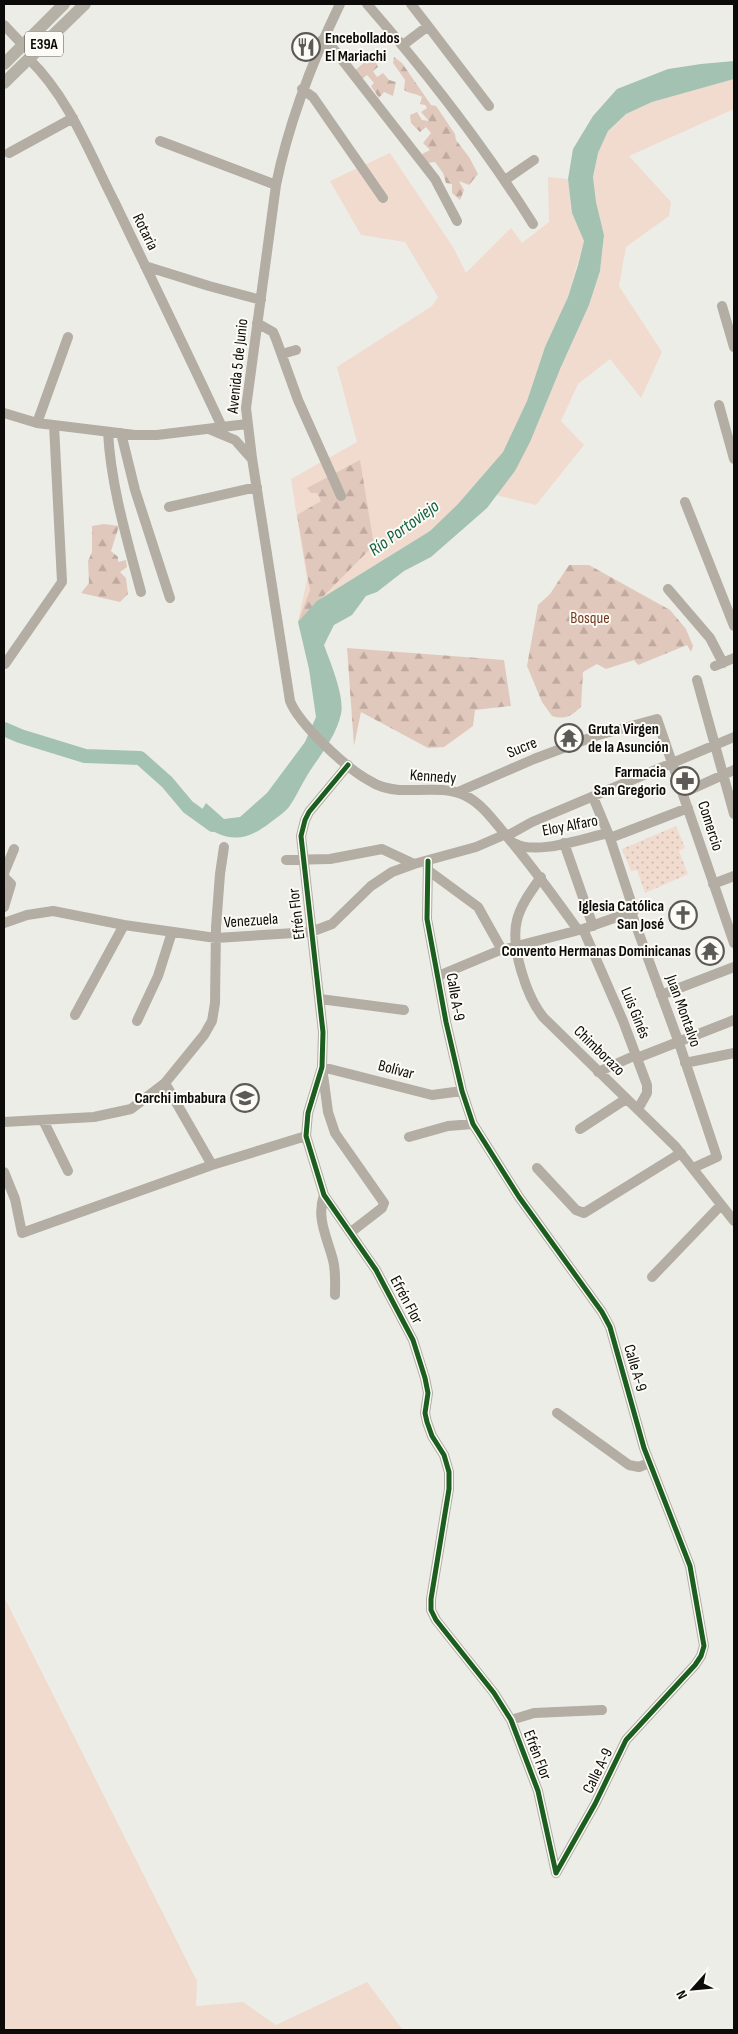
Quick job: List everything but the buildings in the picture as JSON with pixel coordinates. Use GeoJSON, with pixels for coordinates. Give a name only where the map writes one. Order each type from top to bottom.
{"type":"FeatureCollection","features":[{"type":"Feature","properties":{"kind":"main road","name":"E39A"},"geometry":{"type":"LineString","coordinates":[[4,64],[64,4]]}},
{"type":"Feature","properties":{"kind":"main road","name":"E39A"},"geometry":{"type":"LineString","coordinates":[[4,83],[85,4]]}},
{"type":"Feature","properties":{"kind":"street","name":"Avenida 5 de Junio"},"geometry":{"type":"LineString","coordinates":[[303,723],[293,710],[290,701],[247,424],[248,387],[276,185],[285,144],[302,89],[322,40],[340,4]]}},
{"type":"Feature","properties":{"kind":"street"},"geometry":{"type":"LineString","coordinates":[[367,4],[403,45],[505,180],[534,224]]}},
{"type":"Feature","properties":{"kind":"street"},"geometry":{"type":"LineString","coordinates":[[411,4],[489,106]]}},
{"type":"Feature","properties":{"kind":"street"},"geometry":{"type":"LineString","coordinates":[[4,25],[23,45]]}},
{"type":"Feature","properties":{"kind":"street"},"geometry":{"type":"LineString","coordinates":[[403,45],[428,26]]}},
{"type":"Feature","properties":{"kind":"street"},"geometry":{"type":"LineString","coordinates":[[322,40],[332,47],[435,178],[457,220]]}},
{"type":"Feature","properties":{"kind":"street","name":"Rotaria"},"geometry":{"type":"LineString","coordinates":[[29,59],[54,87],[73,118],[222,427]]}},
{"type":"Feature","properties":{"kind":"street"},"geometry":{"type":"LineString","coordinates":[[302,89],[313,97],[383,198]]}},
{"type":"Feature","properties":{"kind":"street"},"geometry":{"type":"LineString","coordinates":[[9,153],[73,118]]}},
{"type":"Feature","properties":{"kind":"street"},"geometry":{"type":"LineString","coordinates":[[160,141],[276,185]]}},
{"type":"Feature","properties":{"kind":"street"},"geometry":{"type":"LineString","coordinates":[[505,180],[534,160]]}},
{"type":"Feature","properties":{"kind":"street"},"geometry":{"type":"LineString","coordinates":[[145,266],[260,300]]}},
{"type":"Feature","properties":{"kind":"street"},"geometry":{"type":"LineString","coordinates":[[722,306],[734,347]]}},
{"type":"Feature","properties":{"kind":"street"},"geometry":{"type":"LineString","coordinates":[[257,324],[273,332],[298,400],[341,496]]}},
{"type":"Feature","properties":{"kind":"street"},"geometry":{"type":"LineString","coordinates":[[38,423],[68,337]]}},
{"type":"Feature","properties":{"kind":"street"},"geometry":{"type":"LineString","coordinates":[[282,354],[296,350]]}},
{"type":"Feature","properties":{"kind":"street"},"geometry":{"type":"LineString","coordinates":[[719,405],[734,459]]}},
{"type":"Feature","properties":{"kind":"street"},"geometry":{"type":"LineString","coordinates":[[4,413],[38,423],[108,432],[156,435],[247,424]]}},
{"type":"Feature","properties":{"kind":"street"},"geometry":{"type":"LineString","coordinates":[[4,664],[62,582],[54,425]]}},
{"type":"Feature","properties":{"kind":"street"},"geometry":{"type":"LineString","coordinates":[[208,429],[235,440],[252,458]]}},
{"type":"Feature","properties":{"kind":"street"},"geometry":{"type":"LineString","coordinates":[[108,432],[112,471],[120,514],[141,592]]}},
{"type":"Feature","properties":{"kind":"street"},"geometry":{"type":"LineString","coordinates":[[122,433],[134,490],[170,598]]}},
{"type":"Feature","properties":{"kind":"street"},"geometry":{"type":"LineString","coordinates":[[169,507],[257,488]]}},
{"type":"Feature","properties":{"kind":"street"},"geometry":{"type":"LineString","coordinates":[[685,502],[734,626]]}},
{"type":"Feature","properties":{"kind":"street"},"geometry":{"type":"LineString","coordinates":[[668,589],[710,638],[719,664],[734,658]]}},
{"type":"Feature","properties":{"kind":"street"},"geometry":{"type":"LineString","coordinates":[[697,680],[734,814]]}},
{"type":"Feature","properties":{"kind":"street","name":"Comercio"},"geometry":{"type":"LineString","coordinates":[[657,718],[734,943]]}},
{"type":"Feature","properties":{"kind":"street","name":"Sucre"},"geometry":{"type":"LineString","coordinates":[[458,792],[534,759],[595,736],[657,718]]}},
{"type":"Feature","properties":{"kind":"street","name":"Kennedy"},"geometry":{"type":"LineString","coordinates":[[303,723],[345,763],[368,780],[382,787],[398,790],[458,792],[477,804],[508,837]]}},
{"type":"Feature","properties":{"kind":"street","name":"Venezuela"},"geometry":{"type":"LineString","coordinates":[[4,923],[27,915],[53,911],[124,925],[216,938],[311,932],[332,924],[384,876],[414,864],[431,869],[476,847],[508,837],[532,822],[734,738]]}},
{"type":"Feature","properties":{"kind":"street","name":"Efrén Flor"},"geometry":{"type":"LineString","coordinates":[[345,763],[309,812],[301,836],[323,1032],[322,1067],[308,1112],[306,1136],[324,1195],[376,1270],[413,1340],[426,1378],[428,1392],[425,1413],[432,1436],[444,1455],[449,1488],[433,1581],[432,1610],[436,1620],[494,1693],[511,1720],[538,1791],[556,1873]]}},
{"type":"Feature","properties":{"kind":"street"},"geometry":{"type":"LineString","coordinates":[[683,793],[734,770]]}},
{"type":"Feature","properties":{"kind":"street","name":"Juan Montalvo"},"geometry":{"type":"LineString","coordinates":[[593,797],[609,836],[632,911],[717,1157],[693,1168]]}},
{"type":"Feature","properties":{"kind":"street","name":"Eloy Alfaro"},"geometry":{"type":"LineString","coordinates":[[508,837],[521,846],[531,848],[609,836],[688,808]]}},
{"type":"Feature","properties":{"kind":"street","name":"Luis Ginés"},"geometry":{"type":"LineString","coordinates":[[508,837],[584,928],[618,1008],[648,1088],[638,1109]]}},
{"type":"Feature","properties":{"kind":"street"},"geometry":{"type":"LineString","coordinates":[[564,843],[584,928]]}},
{"type":"Feature","properties":{"kind":"street"},"geometry":{"type":"LineString","coordinates":[[4,1122],[94,1117],[131,1109],[165,1083],[204,1035],[212,1021],[215,1003],[219,882],[224,847]]}},
{"type":"Feature","properties":{"kind":"street"},"geometry":{"type":"LineString","coordinates":[[286,860],[330,859],[382,848],[414,864]]}},
{"type":"Feature","properties":{"kind":"street"},"geometry":{"type":"LineString","coordinates":[[4,907],[11,884],[4,877],[4,874],[14,849]]}},
{"type":"Feature","properties":{"kind":"street"},"geometry":{"type":"LineString","coordinates":[[431,869],[478,907],[500,950],[509,954],[519,964]]}},
{"type":"Feature","properties":{"kind":"street","name":"Calle A-9"},"geometry":{"type":"LineString","coordinates":[[431,869],[428,887],[427,919],[446,1022],[462,1091],[473,1124],[519,1197],[610,1326],[649,1463],[690,1566],[704,1646],[701,1656],[695,1665],[626,1740],[595,1804],[556,1873]]}},
{"type":"Feature","properties":{"kind":"street"},"geometry":{"type":"LineString","coordinates":[[713,884],[734,876]]}},
{"type":"Feature","properties":{"kind":"street","name":"Chimborazo"},"geometry":{"type":"LineString","coordinates":[[541,877],[518,914],[515,931],[519,964],[539,1013],[681,1153],[734,1221]]}},
{"type":"Feature","properties":{"kind":"street"},"geometry":{"type":"LineString","coordinates":[[438,976],[500,950],[584,928],[632,911]]}},
{"type":"Feature","properties":{"kind":"street"},"geometry":{"type":"LineString","coordinates":[[76,1015],[124,925]]}},
{"type":"Feature","properties":{"kind":"street"},"geometry":{"type":"LineString","coordinates":[[137,1020],[158,976],[172,932]]}},
{"type":"Feature","properties":{"kind":"street"},"geometry":{"type":"LineString","coordinates":[[661,995],[734,967]]}},
{"type":"Feature","properties":{"kind":"street"},"geometry":{"type":"LineString","coordinates":[[320,999],[404,1010]]}},
{"type":"Feature","properties":{"kind":"street"},"geometry":{"type":"LineString","coordinates":[[598,1072],[734,1020]]}},
{"type":"Feature","properties":{"kind":"street"},"geometry":{"type":"LineString","coordinates":[[685,1063],[734,1053]]}},
{"type":"Feature","properties":{"kind":"street"},"geometry":{"type":"LineString","coordinates":[[322,1067],[328,1112],[335,1134],[384,1203],[382,1208],[351,1232]]}},
{"type":"Feature","properties":{"kind":"street","name":"Bolívar"},"geometry":{"type":"LineString","coordinates":[[322,1067],[432,1095],[462,1091]]}},
{"type":"Feature","properties":{"kind":"street"},"geometry":{"type":"LineString","coordinates":[[165,1083],[212,1165]]}},
{"type":"Feature","properties":{"kind":"street"},"geometry":{"type":"LineString","coordinates":[[580,1129],[626,1099]]}},
{"type":"Feature","properties":{"kind":"street"},"geometry":{"type":"LineString","coordinates":[[43,1120],[68,1171]]}},
{"type":"Feature","properties":{"kind":"street"},"geometry":{"type":"LineString","coordinates":[[410,1137],[448,1126],[473,1124]]}},
{"type":"Feature","properties":{"kind":"street"},"geometry":{"type":"LineString","coordinates":[[4,1172],[15,1199],[22,1233],[212,1165],[306,1136]]}},
{"type":"Feature","properties":{"kind":"street"},"geometry":{"type":"LineString","coordinates":[[538,1168],[576,1210],[584,1212],[681,1153]]}},
{"type":"Feature","properties":{"kind":"street"},"geometry":{"type":"LineString","coordinates":[[324,1195],[320,1206],[320,1215],[333,1261],[335,1295]]}},
{"type":"Feature","properties":{"kind":"street"},"geometry":{"type":"LineString","coordinates":[[652,1277],[721,1205]]}},
{"type":"Feature","properties":{"kind":"street"},"geometry":{"type":"LineString","coordinates":[[557,1414],[629,1466],[639,1467],[649,1463]]}},
{"type":"Feature","properties":{"kind":"street"},"geometry":{"type":"LineString","coordinates":[[511,1720],[534,1713],[602,1710]]}},
{"type":"Feature","properties":{"kind":"shaded area"},"geometry":{"type":"Polygon","coordinates":[[[734,61],[734,79],[652,102],[626,114],[608,131],[598,153],[593,177],[596,202],[604,235],[600,271],[589,305],[530,442],[515,471],[487,508],[431,557],[404,571],[377,592],[366,596],[352,615],[334,625],[324,645],[339,689],[342,707],[341,714],[332,738],[289,807],[261,829],[242,837],[224,836],[206,827],[196,820],[206,803],[224,819],[240,817],[267,793],[305,742],[316,717],[309,669],[298,622],[317,601],[430,531],[458,504],[503,452],[527,401],[545,347],[568,297],[578,265],[584,241],[572,213],[568,179],[573,149],[593,116],[617,89],[668,69],[734,61]]]}},
{"type":"Feature","properties":{"kind":"shaded area"},"geometry":{"type":"Polygon","coordinates":[[[734,79],[734,109],[629,156],[671,202],[669,216],[626,247],[619,286],[662,352],[641,398],[610,359],[578,384],[561,421],[584,445],[536,505],[496,495],[515,471],[589,305],[600,271],[604,235],[596,202],[593,177],[598,153],[608,131],[626,114],[652,102],[734,79]]]}},
{"type":"Feature","properties":{"kind":"shaded area"},"geometry":{"type":"Polygon","coordinates":[[[390,153],[453,247],[466,273],[511,228],[522,243],[549,222],[548,177],[568,179],[572,213],[584,241],[568,297],[545,347],[527,401],[503,452],[458,504],[430,531],[317,601],[298,622],[307,579],[291,479],[357,442],[337,367],[432,306],[438,297],[405,242],[361,235],[330,181],[390,153]]]}},
{"type":"Feature","properties":{"kind":"shaded area"},"geometry":{"type":"Polygon","coordinates":[[[676,826],[685,848],[679,851],[688,874],[645,893],[637,870],[631,871],[622,849],[676,826]]]}},
{"type":"Feature","properties":{"kind":"shaded area"},"geometry":{"type":"Polygon","coordinates":[[[4,1597],[197,1981],[196,2006],[243,2002],[276,2025],[367,1982],[403,2030],[4,2030],[4,1597]]]}},
{"type":"Feature","properties":{"kind":"green space"},"geometry":{"type":"Polygon","coordinates":[[[394,57],[402,63],[431,105],[436,106],[478,174],[469,185],[459,181],[464,190],[460,200],[452,193],[452,184],[446,183],[443,173],[435,162],[427,163],[422,154],[430,150],[423,143],[431,133],[426,127],[420,132],[411,123],[410,115],[417,112],[422,120],[429,121],[421,112],[427,108],[425,105],[420,104],[422,97],[404,90],[405,80],[393,63],[394,57]]]}},
{"type":"Feature","properties":{"kind":"green space"},"geometry":{"type":"Polygon","coordinates":[[[374,58],[378,67],[373,71],[377,77],[383,73],[389,80],[396,82],[393,96],[384,92],[379,98],[371,86],[374,83],[367,75],[360,80],[354,71],[365,62],[367,64],[374,58]]]}},
{"type":"Feature","properties":{"kind":"green space"},"geometry":{"type":"Polygon","coordinates":[[[360,460],[374,545],[298,622],[310,590],[297,515],[321,501],[317,493],[311,493],[307,488],[360,460]]]}},
{"type":"Feature","properties":{"kind":"green space"},"geometry":{"type":"Polygon","coordinates":[[[104,524],[119,526],[111,551],[118,557],[118,562],[126,560],[127,567],[120,572],[126,578],[128,594],[120,602],[81,593],[89,583],[88,561],[92,552],[92,526],[104,524]]]}},
{"type":"Feature","properties":{"kind":"green space","name":"Bosque"},"geometry":{"type":"Polygon","coordinates":[[[569,565],[589,565],[670,610],[686,629],[693,646],[691,652],[687,645],[638,665],[634,660],[606,669],[597,664],[583,672],[581,707],[571,715],[561,718],[552,716],[542,702],[527,666],[538,605],[550,594],[569,565]]]}},
{"type":"Feature","properties":{"kind":"green space"},"geometry":{"type":"Polygon","coordinates":[[[347,648],[504,660],[511,706],[475,710],[473,726],[444,747],[428,748],[361,712],[354,746],[347,648]]]}},
{"type":"Feature","properties":{"kind":"waterway","name":"Río Portoviejo"},"geometry":{"type":"LineString","coordinates":[[4,729],[20,736],[85,756],[140,758],[167,782],[188,807],[213,825]]}},
{"type":"Feature","properties":{"kind":"cycle path"},"geometry":{"type":"LineString","coordinates":[[348,765],[309,812],[301,836],[323,1032],[322,1067],[308,1113],[306,1136],[324,1195],[376,1270],[413,1340],[428,1393],[425,1413],[427,1422],[432,1436],[444,1455],[449,1472],[449,1489],[431,1599],[431,1610],[436,1620],[494,1693],[511,1720],[538,1791],[556,1873]]}},
{"type":"Feature","properties":{"kind":"cycle path"},"geometry":{"type":"LineString","coordinates":[[428,861],[427,919],[446,1022],[462,1091],[473,1124],[519,1197],[602,1312],[610,1327],[644,1448],[690,1566],[704,1646],[701,1656],[695,1665],[626,1740],[595,1804],[556,1873]]}},
{"type":"Feature","properties":{"kind":"place","name":"Encebollados El Mariachi"},"geometry":{"type":"Point","coordinates":[306,47]}},
{"type":"Feature","properties":{"kind":"place","name":"Gruta Virgen de la Asunción"},"geometry":{"type":"Point","coordinates":[569,738]}},
{"type":"Feature","properties":{"kind":"place","name":"Farmacia San Gregorio"},"geometry":{"type":"Point","coordinates":[685,781]}},
{"type":"Feature","properties":{"kind":"place","name":"Iglesia Católica San José"},"geometry":{"type":"Point","coordinates":[683,915]}},
{"type":"Feature","properties":{"kind":"place","name":"Convento Hermanas Dominicanas"},"geometry":{"type":"Point","coordinates":[710,951]}},
{"type":"Feature","properties":{"kind":"place","name":"Carchi imbabura"},"geometry":{"type":"Point","coordinates":[245,1098]}}]}
